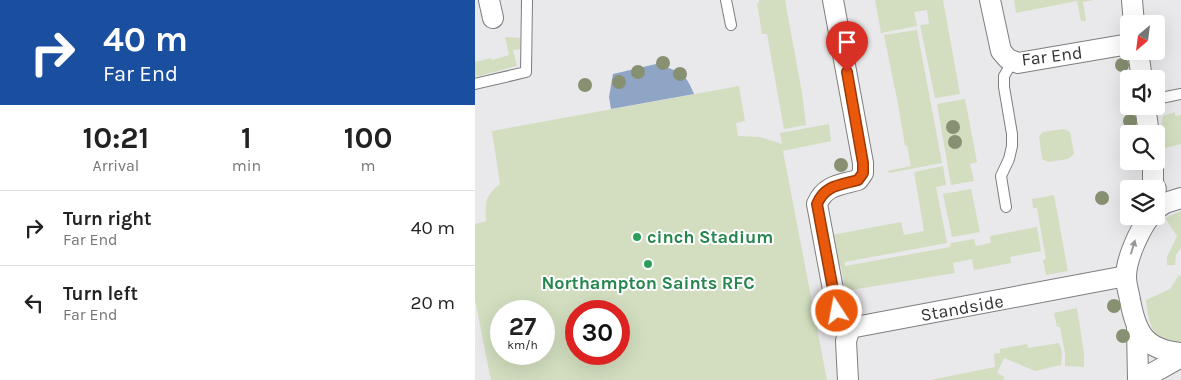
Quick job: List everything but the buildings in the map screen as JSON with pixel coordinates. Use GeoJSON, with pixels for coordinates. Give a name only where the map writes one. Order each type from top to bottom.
{"type":"FeatureCollection","features":[{"type":"Feature","properties":{"kind":"street"},"geometry":{"type":"LineString","coordinates":[[833,0],[863,163],[863,173],[858,180],[831,188],[821,194],[817,204],[837,311],[850,328],[846,341],[848,380]]}},
{"type":"Feature","properties":{"kind":"street","name":"Far End"},"geometry":{"type":"LineString","coordinates":[[990,0],[1001,51],[1008,59],[1018,64],[1120,46]]}},
{"type":"Feature","properties":{"kind":"street"},"geometry":{"type":"LineString","coordinates":[[1132,0],[1133,15]]}},
{"type":"Feature","properties":{"kind":"street"},"geometry":{"type":"LineString","coordinates":[[1138,380],[1137,328],[1126,276],[1134,242],[1144,225]]}},
{"type":"Feature","properties":{"kind":"street","name":"Standside"},"geometry":{"type":"LineString","coordinates":[[850,328],[1126,276]]}},
{"type":"Feature","properties":{"kind":"street"},"geometry":{"type":"LineString","coordinates":[[1137,328],[1157,348],[1181,355]]}},
{"type":"Feature","properties":{"kind":"street"},"geometry":{"type":"LineString","coordinates":[[1145,380],[1151,374],[1181,355]]}},
{"type":"Feature","properties":{"kind":"lane"},"geometry":{"type":"LineString","coordinates":[[475,84],[526,72],[527,0]]}},
{"type":"Feature","properties":{"kind":"lane"},"geometry":{"type":"LineString","coordinates":[[726,0],[731,25]]}},
{"type":"Feature","properties":{"kind":"lane"},"geometry":{"type":"LineString","coordinates":[[1005,207],[1001,176],[1009,159],[1012,134],[1004,87],[1004,76],[1013,61]]}},
{"type":"Feature","properties":{"kind":"lane"},"geometry":{"type":"LineString","coordinates":[[1165,97],[1181,94]]}},
{"type":"Feature","properties":{"kind":"green space"},"geometry":{"type":"Polygon","coordinates":[[[759,0],[785,0],[806,125],[784,129],[767,34],[762,34],[757,3],[759,3],[759,0]]]}},
{"type":"Feature","properties":{"kind":"green space"},"geometry":{"type":"Polygon","coordinates":[[[875,0],[943,0],[960,94],[935,98],[920,25],[929,24],[927,10],[914,12],[917,26],[881,33],[875,0]]]}},
{"type":"Feature","properties":{"kind":"green space"},"geometry":{"type":"Polygon","coordinates":[[[1014,0],[1094,0],[1083,2],[1086,21],[1081,21],[1077,1],[1016,13],[1014,0]]]}},
{"type":"Feature","properties":{"kind":"green space"},"geometry":{"type":"Polygon","coordinates":[[[917,30],[942,163],[889,173],[888,171],[911,166],[907,146],[905,146],[884,35],[917,30]]]}},
{"type":"Feature","properties":{"kind":"green space"},"geometry":{"type":"Polygon","coordinates":[[[505,37],[520,38],[520,49],[513,50],[517,66],[475,77],[475,62],[509,55],[505,37]]]}},
{"type":"Feature","properties":{"kind":"green space","name":"cinch Stadium"},"geometry":{"type":"Polygon","coordinates":[[[739,86],[745,121],[736,123],[738,136],[760,137],[782,144],[780,133],[829,124],[831,141],[783,151],[827,380],[491,380],[475,300],[475,224],[486,221],[487,200],[491,192],[500,184],[492,131],[739,86]]]}},
{"type":"Feature","properties":{"kind":"green space"},"geometry":{"type":"Polygon","coordinates":[[[965,99],[977,162],[970,164],[974,181],[951,185],[937,104],[965,99]]]}},
{"type":"Feature","properties":{"kind":"green space"},"geometry":{"type":"Polygon","coordinates":[[[1175,112],[1175,116],[1181,115],[1181,144],[1165,148],[1165,125],[1161,125],[1163,116],[1175,112]]]}},
{"type":"Feature","properties":{"kind":"green space"},"geometry":{"type":"Polygon","coordinates":[[[1064,129],[1070,132],[1074,154],[1068,159],[1048,162],[1042,159],[1039,136],[1043,132],[1064,129]]]}},
{"type":"Feature","properties":{"kind":"green space"},"geometry":{"type":"Polygon","coordinates":[[[943,166],[946,185],[936,187],[947,243],[845,262],[845,266],[950,247],[951,243],[974,239],[976,246],[991,243],[990,236],[1037,227],[1041,251],[1010,257],[1011,263],[974,270],[972,259],[953,263],[955,273],[845,291],[841,267],[839,267],[832,235],[901,222],[904,235],[924,231],[914,172],[943,166]]]}},
{"type":"Feature","properties":{"kind":"green space"},"geometry":{"type":"Polygon","coordinates":[[[971,189],[980,232],[952,237],[943,194],[971,189]]]}},
{"type":"Feature","properties":{"kind":"green space"},"geometry":{"type":"Polygon","coordinates":[[[1054,195],[1068,271],[1046,275],[1043,260],[1046,259],[1037,208],[1033,208],[1032,199],[1054,195]]]}},
{"type":"Feature","properties":{"kind":"green space"},"geometry":{"type":"Polygon","coordinates":[[[1181,211],[1181,248],[1176,255],[1175,265],[1167,265],[1167,257],[1177,236],[1165,218],[1181,211]]]}},
{"type":"Feature","properties":{"kind":"green space"},"geometry":{"type":"Polygon","coordinates":[[[1179,275],[1181,277],[1181,344],[1164,341],[1158,337],[1151,325],[1146,300],[1170,289],[1179,275]]]}},
{"type":"Feature","properties":{"kind":"green space"},"geometry":{"type":"Polygon","coordinates":[[[1077,308],[1084,353],[1084,367],[1065,366],[1065,353],[1060,327],[1057,327],[1054,313],[1077,308]]]}},
{"type":"Feature","properties":{"kind":"green space"},"geometry":{"type":"Polygon","coordinates":[[[1059,343],[1062,352],[1061,365],[1035,371],[1004,358],[997,373],[1005,377],[1003,380],[930,380],[995,367],[994,354],[1000,353],[1000,349],[1027,344],[1028,348],[1059,343]]]}},
{"type":"Feature","properties":{"kind":"water"},"geometry":{"type":"Polygon","coordinates":[[[656,64],[670,68],[684,76],[694,94],[611,109],[609,97],[613,74],[656,64]]]}},
{"type":"Feature","properties":{"kind":"place","name":"cinch Stadium"},"geometry":{"type":"Point","coordinates":[637,237]}},
{"type":"Feature","properties":{"kind":"place","name":"Northampton Saints RFC"},"geometry":{"type":"Point","coordinates":[648,264]}},
{"type":"Feature","properties":{"kind":"route"},"geometry":{"type":"LineString","coordinates":[[837,311],[817,204],[821,194],[831,188],[858,180],[863,173],[863,163],[847,72]]}}]}
